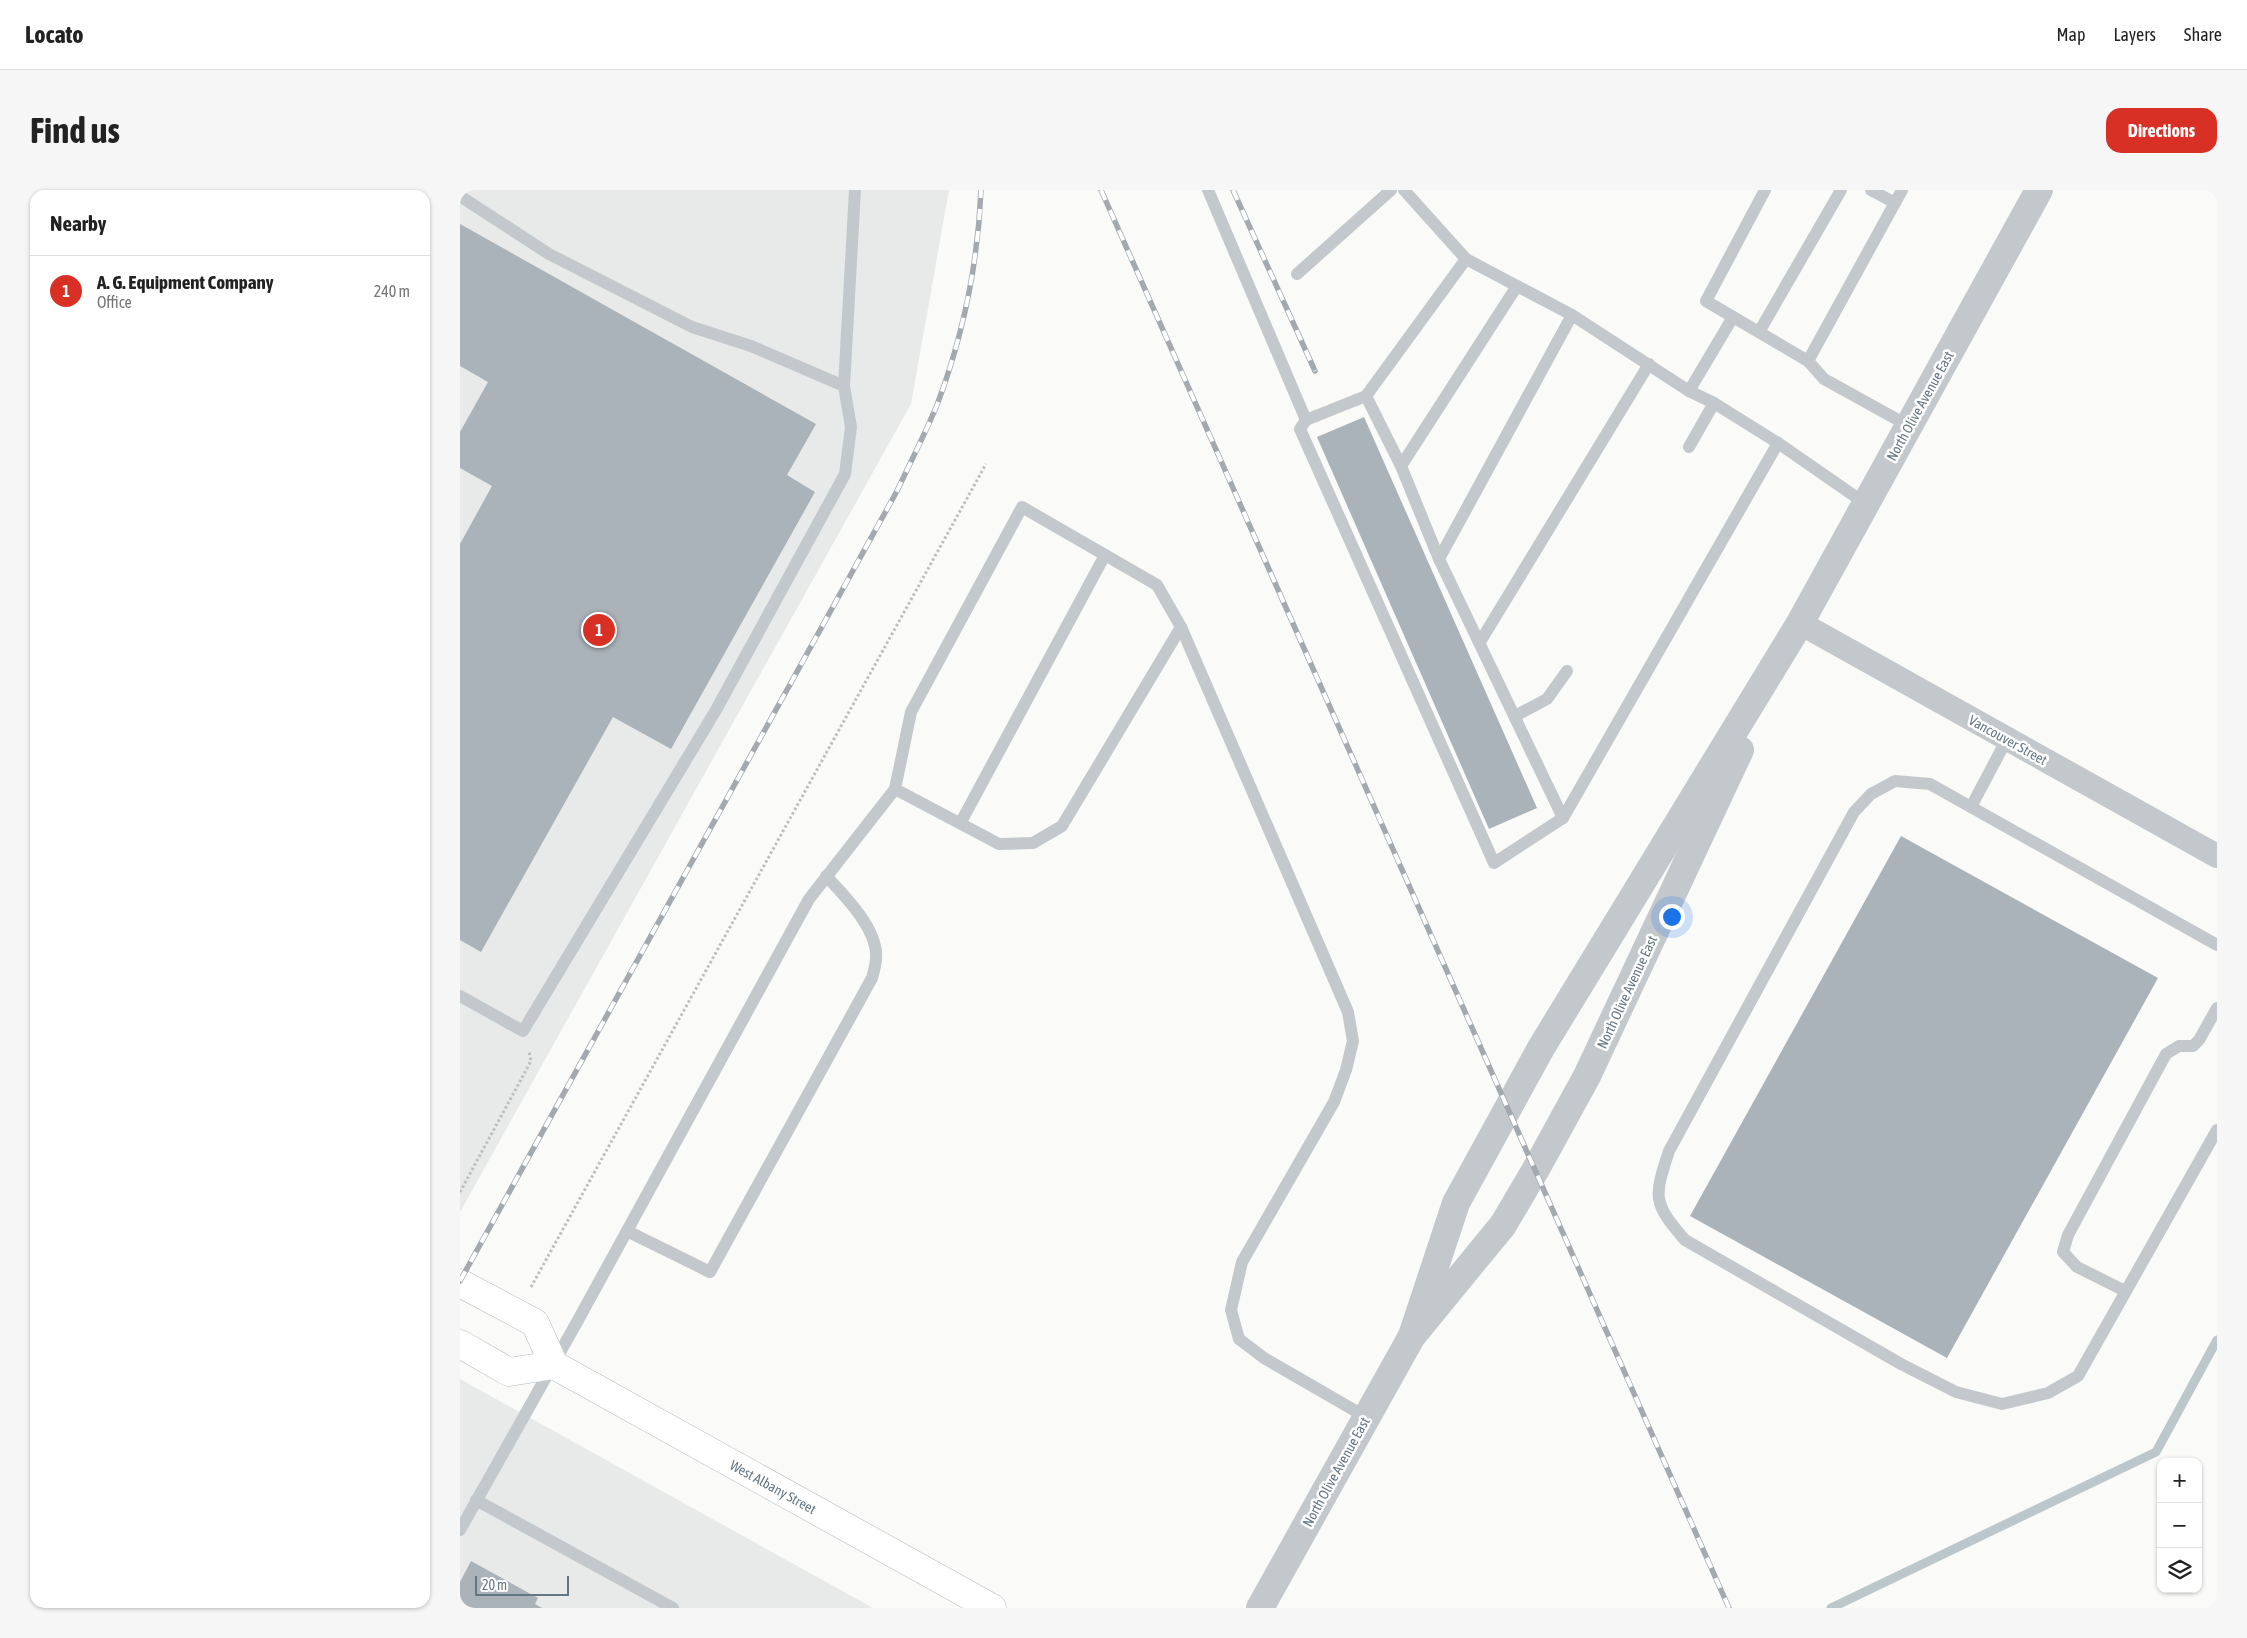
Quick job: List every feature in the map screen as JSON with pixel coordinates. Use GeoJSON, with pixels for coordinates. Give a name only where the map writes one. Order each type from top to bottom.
{"type":"FeatureCollection","features":[{"type":"Feature","properties":{"kind":"main road"},"geometry":{"type":"LineString","coordinates":[[460,1283],[535,1323],[554,1365],[509,1372],[460,1344]]}},
{"type":"Feature","properties":{"kind":"main road","name":"West Albany Street"},"geometry":{"type":"LineString","coordinates":[[554,1365],[992,1608]]}},
{"type":"Feature","properties":{"kind":"street","name":"North Olive Avenue East"},"geometry":{"type":"LineString","coordinates":[[1412,1336],[1456,1203],[1541,1048],[1800,623],[2039,190]]}},
{"type":"Feature","properties":{"kind":"street","name":"North Olive Avenue East"},"geometry":{"type":"LineString","coordinates":[[1260,1608],[1412,1336],[1503,1225],[1587,1076],[1800,623]]}},
{"type":"Feature","properties":{"kind":"street","name":"Vancouver Street"},"geometry":{"type":"LineString","coordinates":[[1800,623],[2217,856]]}},
{"type":"Feature","properties":{"kind":"lane"},"geometry":{"type":"LineString","coordinates":[[460,996],[524,1031],[711,719],[846,474],[851,427],[844,386],[855,190]]}},
{"type":"Feature","properties":{"kind":"lane"},"geometry":{"type":"LineString","coordinates":[[1208,190],[1306,420]]}},
{"type":"Feature","properties":{"kind":"lane"},"geometry":{"type":"LineString","coordinates":[[1297,274],[1391,190]]}},
{"type":"Feature","properties":{"kind":"lane"},"geometry":{"type":"LineString","coordinates":[[1404,190],[1466,259],[1572,316],[1689,390],[1714,403],[1778,443],[1866,504]]}},
{"type":"Feature","properties":{"kind":"lane"},"geometry":{"type":"LineString","coordinates":[[1765,190],[1706,301],[1808,360],[1824,379],[1909,426]]}},
{"type":"Feature","properties":{"kind":"lane"},"geometry":{"type":"LineString","coordinates":[[1759,332],[1841,190]]}},
{"type":"Feature","properties":{"kind":"lane"},"geometry":{"type":"LineString","coordinates":[[1871,190],[1895,203]]}},
{"type":"Feature","properties":{"kind":"lane"},"geometry":{"type":"LineString","coordinates":[[1808,360],[1902,190]]}},
{"type":"Feature","properties":{"kind":"lane"},"geometry":{"type":"LineString","coordinates":[[460,196],[549,254],[692,327],[751,346],[844,386]]}},
{"type":"Feature","properties":{"kind":"lane"},"geometry":{"type":"LineString","coordinates":[[1466,259],[1366,396],[1306,420],[1300,429],[1494,863],[1563,818],[1778,443]]}},
{"type":"Feature","properties":{"kind":"lane"},"geometry":{"type":"LineString","coordinates":[[1400,466],[1517,286]]}},
{"type":"Feature","properties":{"kind":"lane"},"geometry":{"type":"LineString","coordinates":[[1439,559],[1572,316]]}},
{"type":"Feature","properties":{"kind":"lane"},"geometry":{"type":"LineString","coordinates":[[1689,390],[1733,317]]}},
{"type":"Feature","properties":{"kind":"lane"},"geometry":{"type":"LineString","coordinates":[[1480,642],[1649,364]]}},
{"type":"Feature","properties":{"kind":"lane"},"geometry":{"type":"LineString","coordinates":[[1366,396],[1400,466],[1439,559],[1563,818]]}},
{"type":"Feature","properties":{"kind":"lane"},"geometry":{"type":"LineString","coordinates":[[1689,447],[1714,403]]}},
{"type":"Feature","properties":{"kind":"lane"},"geometry":{"type":"LineString","coordinates":[[460,1530],[554,1365],[809,899],[895,789],[911,712],[1022,506],[1157,584],[1181,626],[1348,1012],[1353,1041],[1346,1070],[1334,1102],[1242,1262],[1231,1310],[1239,1339],[1264,1358],[1366,1417]]}},
{"type":"Feature","properties":{"kind":"lane"},"geometry":{"type":"LineString","coordinates":[[961,822],[1105,555]]}},
{"type":"Feature","properties":{"kind":"lane"},"geometry":{"type":"LineString","coordinates":[[895,789],[961,822],[999,844],[1032,843],[1062,826],[1181,626]]}},
{"type":"Feature","properties":{"kind":"lane"},"geometry":{"type":"LineString","coordinates":[[1515,716],[1547,699],[1567,671]]}},
{"type":"Feature","properties":{"kind":"lane"},"geometry":{"type":"LineString","coordinates":[[1971,807],[2007,739]]}},
{"type":"Feature","properties":{"kind":"lane"},"geometry":{"type":"LineString","coordinates":[[2217,945],[1930,784],[1895,781],[1871,794],[1854,812],[1669,1151],[1657,1188],[1663,1215],[1685,1240],[1900,1364],[1956,1392],[2002,1404],[2048,1393],[2078,1376],[2217,1130]]}},
{"type":"Feature","properties":{"kind":"lane"},"geometry":{"type":"LineString","coordinates":[[627,1231],[710,1272],[872,978],[877,957],[870,934],[852,902],[826,876]]}},
{"type":"Feature","properties":{"kind":"lane"},"geometry":{"type":"LineString","coordinates":[[2125,1291],[2077,1267],[2063,1252],[2068,1235],[2166,1054],[2180,1046],[2193,1046],[2199,1040],[2217,1008]]}},
{"type":"Feature","properties":{"kind":"lane"},"geometry":{"type":"LineString","coordinates":[[476,1500],[673,1608]]}},
{"type":"Feature","properties":{"kind":"path"},"geometry":{"type":"LineString","coordinates":[[527,1294],[986,464]]}},
{"type":"Feature","properties":{"kind":"path"},"geometry":{"type":"LineString","coordinates":[[460,1192],[531,1061],[524,1031]]}},
{"type":"Feature","properties":{"kind":"shaded area"},"geometry":{"type":"Polygon","coordinates":[[[460,190],[949,190],[911,404],[460,1212],[460,190]]]}},
{"type":"Feature","properties":{"kind":"shaded area"},"geometry":{"type":"Polygon","coordinates":[[[460,1379],[873,1608],[460,1608],[460,1379]]]}},
{"type":"Feature","properties":{"kind":"building"},"geometry":{"type":"Polygon","coordinates":[[[460,224],[816,424],[787,475],[815,492],[671,749],[613,717],[481,952],[460,940],[460,544],[492,486],[460,468],[460,432],[488,382],[460,366],[460,224]]]}},
{"type":"Feature","properties":{"kind":"building"},"geometry":{"type":"Polygon","coordinates":[[[1364,417],[1537,808],[1489,829],[1317,437],[1364,417]]]}},
{"type":"Feature","properties":{"kind":"building"},"geometry":{"type":"Polygon","coordinates":[[[1901,836],[2158,978],[1947,1358],[1690,1216],[1901,836]]]}},
{"type":"Feature","properties":{"kind":"building"},"geometry":{"type":"Polygon","coordinates":[[[471,1561],[538,1598],[535,1604],[542,1608],[460,1608],[460,1582],[471,1561]]]}},
{"type":"Feature","properties":{"kind":"waterway"},"geometry":{"type":"LineString","coordinates":[[1831,1608],[2156,1452],[2217,1340]]}},
{"type":"Feature","properties":{"kind":"railway"},"geometry":{"type":"LineString","coordinates":[[460,1281],[897,491],[937,405],[962,326],[977,245],[981,190]]}},
{"type":"Feature","properties":{"kind":"railway"},"geometry":{"type":"LineString","coordinates":[[1101,190],[1729,1608]]}},
{"type":"Feature","properties":{"kind":"railway"},"geometry":{"type":"LineString","coordinates":[[1233,190],[1315,371]]}},
{"type":"Feature","properties":{"kind":"place","name":"A. G. Equipment Company"},"geometry":{"type":"Point","coordinates":[599,630]}}]}
